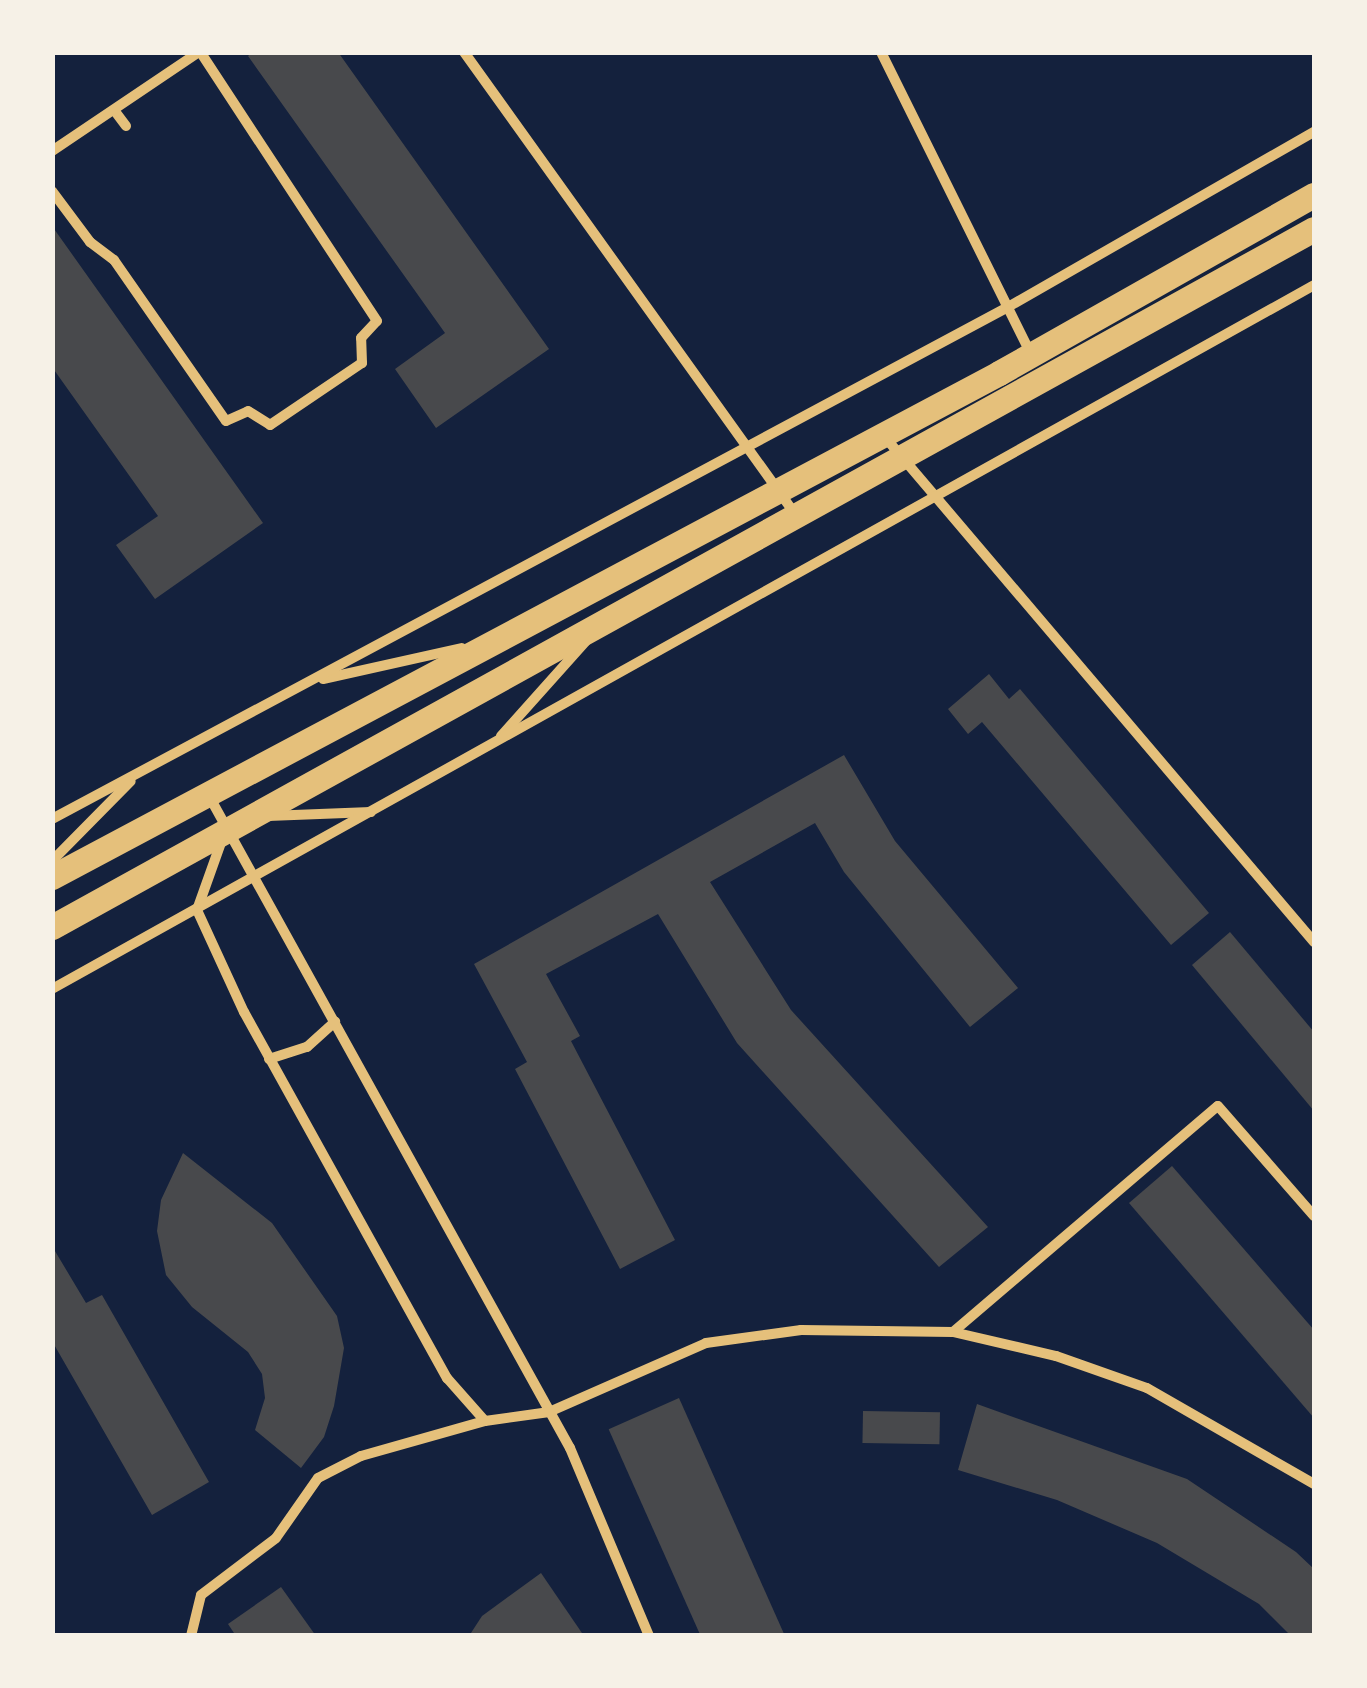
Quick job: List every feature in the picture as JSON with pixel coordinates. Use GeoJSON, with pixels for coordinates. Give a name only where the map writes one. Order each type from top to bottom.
{"type":"FeatureCollection","features":[{"type":"Feature","properties":{"kind":"main road"},"geometry":{"type":"LineString","coordinates":[[52,877],[883,435],[1314,195]]}},
{"type":"Feature","properties":{"kind":"main road"},"geometry":{"type":"LineString","coordinates":[[52,926],[795,514],[1045,381],[1314,229]]}},
{"type":"Feature","properties":{"kind":"street"},"geometry":{"type":"LineString","coordinates":[[52,151],[200,52],[377,321],[361,338],[362,363],[270,425],[248,411],[226,421],[114,260],[90,242],[52,190]]}},
{"type":"Feature","properties":{"kind":"street"},"geometry":{"type":"LineString","coordinates":[[464,52],[795,514]]}},
{"type":"Feature","properties":{"kind":"street"},"geometry":{"type":"LineString","coordinates":[[881,52],[1045,381]]}},
{"type":"Feature","properties":{"kind":"street"},"geometry":{"type":"LineString","coordinates":[[114,110],[126,126]]}},
{"type":"Feature","properties":{"kind":"street"},"geometry":{"type":"LineString","coordinates":[[52,819],[1008,307],[1314,132]]}},
{"type":"Feature","properties":{"kind":"street"},"geometry":{"type":"LineString","coordinates":[[52,989],[1314,285]]}},
{"type":"Feature","properties":{"kind":"street"},"geometry":{"type":"LineString","coordinates":[[883,435],[1314,942]]}},
{"type":"Feature","properties":{"kind":"street"},"geometry":{"type":"LineString","coordinates":[[493,744],[607,618]]}},
{"type":"Feature","properties":{"kind":"street"},"geometry":{"type":"LineString","coordinates":[[308,682],[492,642]]}},
{"type":"Feature","properties":{"kind":"street"},"geometry":{"type":"LineString","coordinates":[[52,861],[139,773]]}},
{"type":"Feature","properties":{"kind":"street"},"geometry":{"type":"LineString","coordinates":[[208,794],[252,880],[335,1022],[549,1412],[649,1636]]}},
{"type":"Feature","properties":{"kind":"street"},"geometry":{"type":"LineString","coordinates":[[252,816],[374,811]]}},
{"type":"Feature","properties":{"kind":"street"},"geometry":{"type":"LineString","coordinates":[[225,831],[197,910],[269,1059],[447,1378],[485,1421]]}},
{"type":"Feature","properties":{"kind":"street"},"geometry":{"type":"LineString","coordinates":[[269,1059],[306,1047],[335,1022]]}},
{"type":"Feature","properties":{"kind":"street"},"geometry":{"type":"LineString","coordinates":[[953,1332],[1218,1106],[1314,1216]]}},
{"type":"Feature","properties":{"kind":"street"},"geometry":{"type":"LineString","coordinates":[[190,1636],[201,1595],[276,1538],[318,1478],[361,1456],[485,1421],[549,1412],[706,1343],[801,1330],[953,1332],[1056,1356],[1147,1388],[1314,1484]]}},
{"type":"Feature","properties":{"kind":"building"},"geometry":{"type":"Polygon","coordinates":[[[253,52],[338,52],[549,349],[436,428],[395,369],[445,333],[248,56],[253,52]]]}},
{"type":"Feature","properties":{"kind":"building"},"geometry":{"type":"Polygon","coordinates":[[[52,226],[263,523],[155,599],[116,545],[158,516],[52,367],[52,226]]]}},
{"type":"Feature","properties":{"kind":"building"},"geometry":{"type":"Polygon","coordinates":[[[989,674],[1009,699],[1020,689],[1209,913],[1171,945],[982,722],[968,734],[948,709],[989,674]]]}},
{"type":"Feature","properties":{"kind":"building"},"geometry":{"type":"Polygon","coordinates":[[[844,755],[895,841],[1018,988],[970,1027],[844,872],[815,823],[710,882],[791,1010],[988,1227],[939,1267],[737,1043],[658,914],[546,974],[580,1036],[571,1041],[675,1240],[620,1269],[515,1069],[527,1062],[474,964],[844,755]]]}},
{"type":"Feature","properties":{"kind":"building"},"geometry":{"type":"Polygon","coordinates":[[[1230,932],[1314,1032],[1314,1111],[1192,965],[1230,932]]]}},
{"type":"Feature","properties":{"kind":"building"},"geometry":{"type":"Polygon","coordinates":[[[183,1153],[272,1223],[337,1316],[344,1348],[334,1406],[324,1437],[301,1468],[255,1430],[265,1398],[262,1374],[248,1352],[192,1307],[166,1275],[157,1231],[161,1200],[183,1153]]]}},
{"type":"Feature","properties":{"kind":"building"},"geometry":{"type":"Polygon","coordinates":[[[1172,1166],[1314,1330],[1314,1418],[1129,1203],[1172,1166]]]}},
{"type":"Feature","properties":{"kind":"building"},"geometry":{"type":"Polygon","coordinates":[[[52,1246],[86,1303],[102,1295],[209,1482],[152,1515],[52,1341],[52,1246]]]}},
{"type":"Feature","properties":{"kind":"building"},"geometry":{"type":"Polygon","coordinates":[[[679,1398],[785,1636],[701,1636],[609,1429],[679,1398]]]}},
{"type":"Feature","properties":{"kind":"building"},"geometry":{"type":"Polygon","coordinates":[[[977,1404],[1187,1479],[1296,1552],[1314,1569],[1314,1636],[1291,1636],[1259,1604],[1157,1543],[1057,1500],[958,1470],[977,1404]]]}},
{"type":"Feature","properties":{"kind":"building"},"geometry":{"type":"Polygon","coordinates":[[[863,1411],[940,1412],[939,1444],[862,1443],[863,1411]]]}},
{"type":"Feature","properties":{"kind":"building"},"geometry":{"type":"Polygon","coordinates":[[[541,1573],[584,1636],[469,1636],[482,1616],[541,1573]]]}},
{"type":"Feature","properties":{"kind":"building"},"geometry":{"type":"Polygon","coordinates":[[[281,1587],[316,1636],[236,1636],[228,1624],[281,1587]]]}}]}
